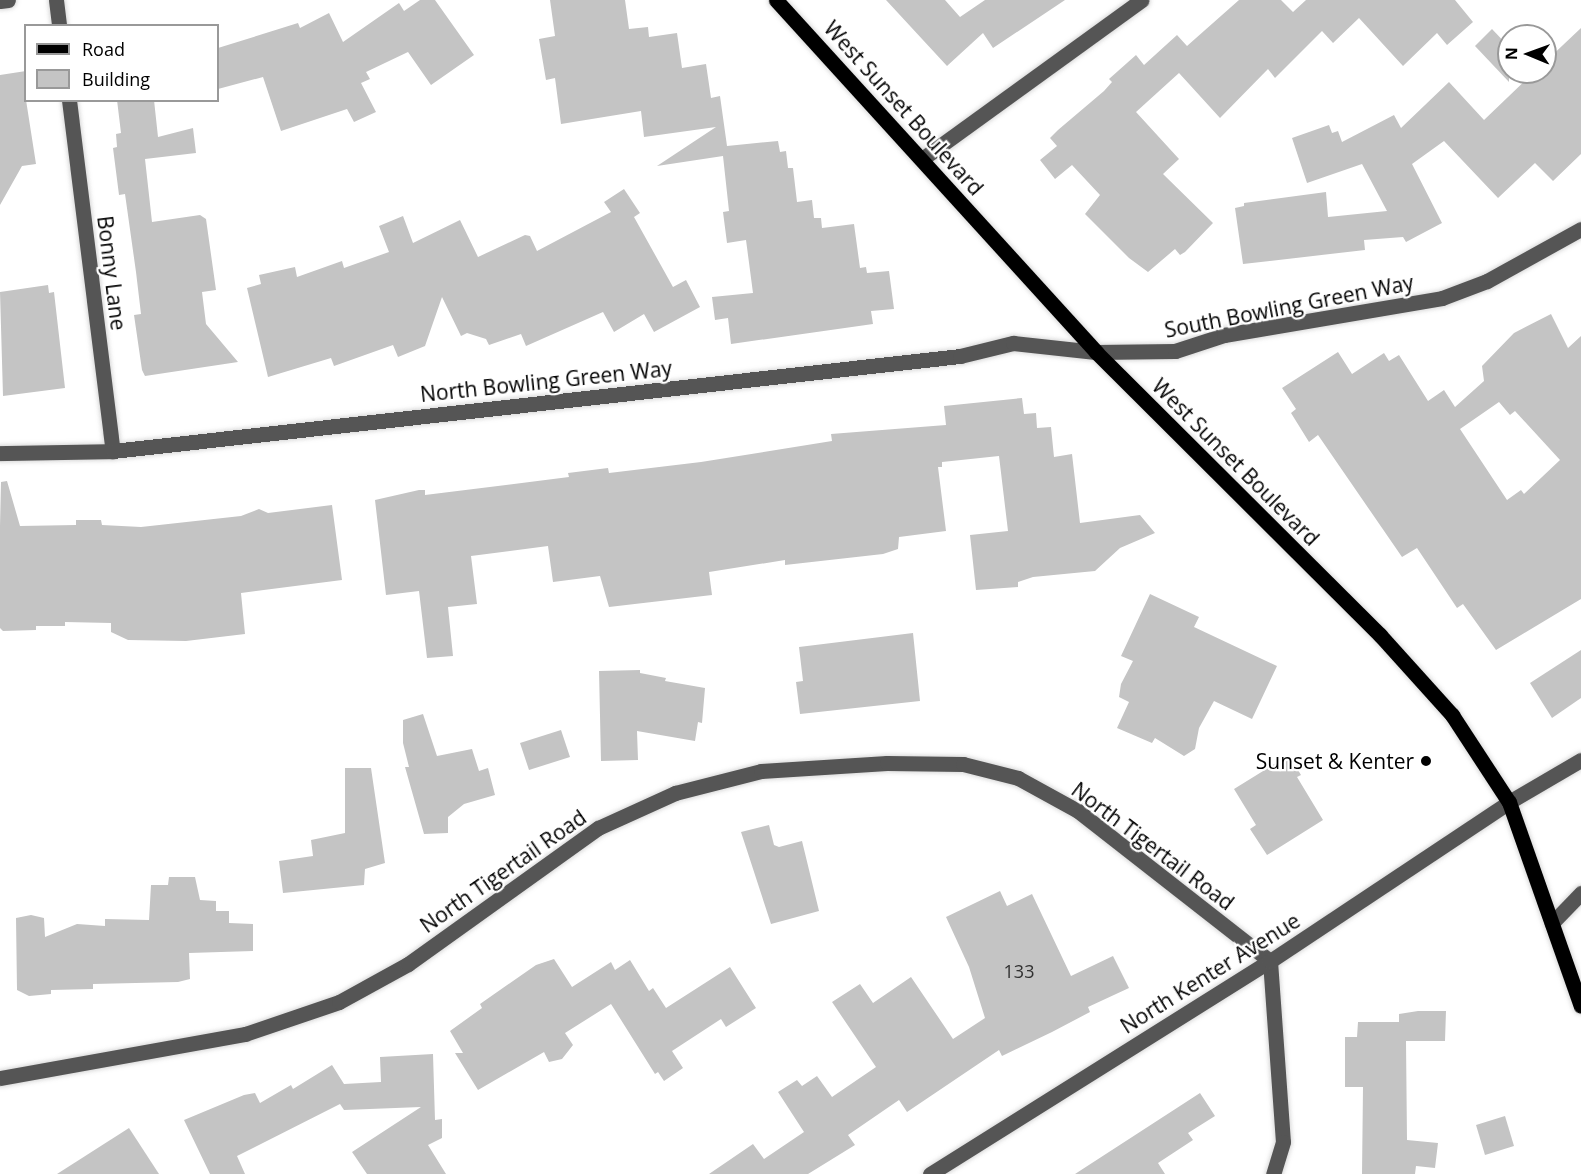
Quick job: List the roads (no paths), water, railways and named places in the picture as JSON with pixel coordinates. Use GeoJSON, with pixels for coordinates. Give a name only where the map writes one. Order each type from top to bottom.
{"type":"FeatureCollection","features":[{"type":"Feature","properties":{"kind":"main road","name":"West Sunset Boulevard"},"geometry":{"type":"LineString","coordinates":[[776,0],[1096,352],[1419,675],[1452,715],[1509,802],[1581,1006]]}},
{"type":"Feature","properties":{"kind":"street"},"geometry":{"type":"LineString","coordinates":[[0,1],[8,0]]}},
{"type":"Feature","properties":{"kind":"street"},"geometry":{"type":"LineString","coordinates":[[56,0],[59,24]]}},
{"type":"Feature","properties":{"kind":"street"},"geometry":{"type":"LineString","coordinates":[[922,159],[1142,0]]}},
{"type":"Feature","properties":{"kind":"street","name":"Bonny Lane"},"geometry":{"type":"LineString","coordinates":[[69,102],[113,451]]}},
{"type":"Feature","properties":{"kind":"street","name":"South Bowling Green Way"},"geometry":{"type":"LineString","coordinates":[[1096,352],[1184,350],[1224,335],[1442,298],[1487,282],[1581,229]]}},
{"type":"Feature","properties":{"kind":"street","name":"North Bowling Green Way"},"geometry":{"type":"LineString","coordinates":[[0,453],[113,451],[960,356],[1013,343],[1096,352]]}},
{"type":"Feature","properties":{"kind":"street","name":"North Kenter Avenue"},"geometry":{"type":"LineString","coordinates":[[930,1174],[1270,961],[1509,802],[1581,760]]}},
{"type":"Feature","properties":{"kind":"street","name":"North Tigertail Road"},"geometry":{"type":"LineString","coordinates":[[0,1078],[244,1035],[339,1002],[408,964],[598,828],[675,793],[761,771],[886,763],[963,764],[1018,778],[1078,811],[1270,961]]}},
{"type":"Feature","properties":{"kind":"street"},"geometry":{"type":"LineString","coordinates":[[1552,923],[1581,893]]}},
{"type":"Feature","properties":{"kind":"street"},"geometry":{"type":"LineString","coordinates":[[1270,961],[1283,1142],[1273,1174]]}},
{"type":"Feature","properties":{"kind":"place","name":"Sunset & Kenter"},"geometry":{"type":"Point","coordinates":[1426,761]}}]}
